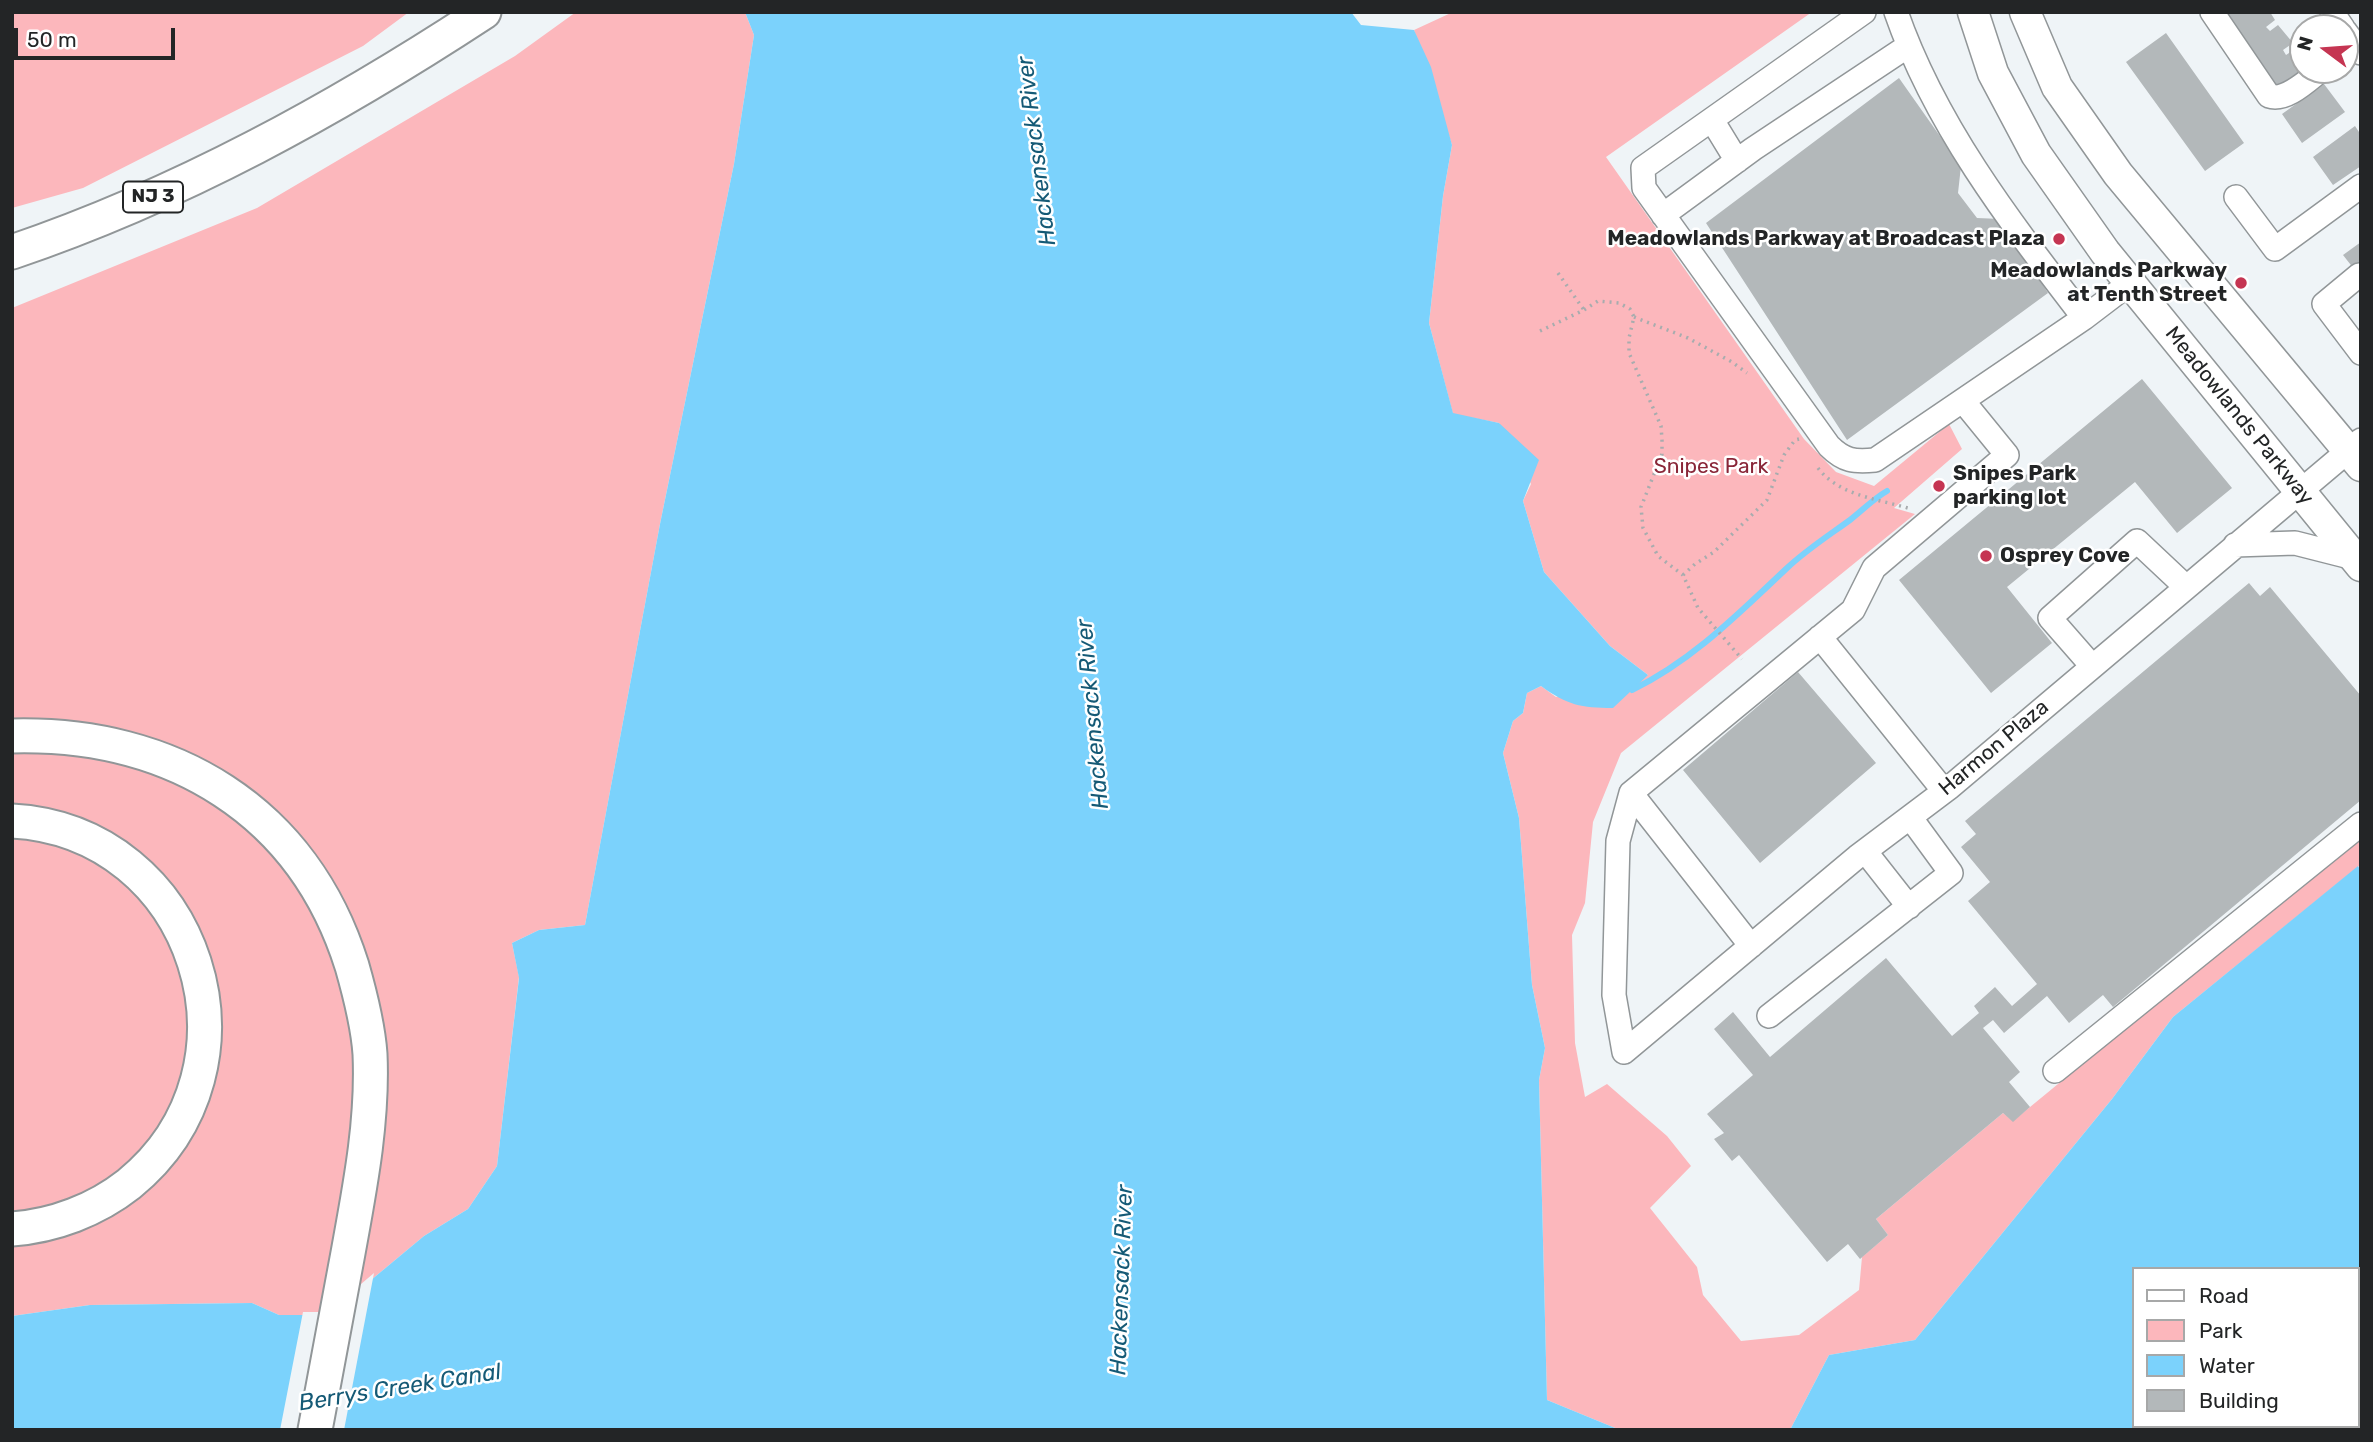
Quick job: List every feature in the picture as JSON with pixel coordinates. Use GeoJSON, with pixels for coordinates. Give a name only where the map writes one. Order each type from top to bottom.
{"type":"FeatureCollection","features":[{"type":"Feature","properties":{"kind":"highway","name":"NJ 3"},"geometry":{"type":"LineString","coordinates":[[12,252],[146,200],[289,130],[387,74],[484,12]]}},
{"type":"Feature","properties":{"kind":"highway"},"geometry":{"type":"LineString","coordinates":[[12,736],[47,735],[89,740],[133,750],[173,764],[214,785],[253,812],[283,841],[312,877],[341,932],[358,988],[370,1052],[370,1114],[362,1181],[315,1430]]}},
{"type":"Feature","properties":{"kind":"highway"},"geometry":{"type":"LineString","coordinates":[[12,821],[34,823],[70,832],[103,847],[119,857],[156,892],[177,921],[188,944],[197,968],[205,1004],[200,1073],[189,1106],[160,1153],[125,1186],[96,1205],[47,1223],[12,1229]]}},
{"type":"Feature","properties":{"kind":"main road","name":"Meadowlands Parkway"},"geometry":{"type":"LineString","coordinates":[[1973,12],[1993,73],[2036,154],[2105,252],[2357,562]]}},
{"type":"Feature","properties":{"kind":"main road"},"geometry":{"type":"LineString","coordinates":[[2025,12],[2057,87],[2118,174],[2357,452]]}},
{"type":"Feature","properties":{"kind":"street"},"geometry":{"type":"LineString","coordinates":[[1864,12],[1643,168],[1644,188],[1829,446],[1842,458],[1875,460],[2084,318],[2130,283]]}},
{"type":"Feature","properties":{"kind":"street"},"geometry":{"type":"LineString","coordinates":[[1896,12],[1908,46],[1936,106],[1980,178],[2084,318]]}},
{"type":"Feature","properties":{"kind":"street"},"geometry":{"type":"LineString","coordinates":[[2212,12],[2269,96],[2283,97],[2301,84]]}},
{"type":"Feature","properties":{"kind":"street"},"geometry":{"type":"LineString","coordinates":[[1663,215],[1737,161],[1908,46]]}},
{"type":"Feature","properties":{"kind":"street"},"geometry":{"type":"LineString","coordinates":[[1712,120],[1737,161]]}},
{"type":"Feature","properties":{"kind":"street"},"geometry":{"type":"LineString","coordinates":[[2236,197],[2274,249],[2361,186]]}},
{"type":"Feature","properties":{"kind":"street"},"geometry":{"type":"LineString","coordinates":[[2359,275],[2324,304],[2361,353]]}},
{"type":"Feature","properties":{"kind":"street"},"geometry":{"type":"LineString","coordinates":[[1751,946],[1631,793],[1853,610],[1874,568],[2007,455],[1963,401]]}},
{"type":"Feature","properties":{"kind":"street","name":"Harmon Plaza"},"geometry":{"type":"LineString","coordinates":[[1631,793],[1618,841],[1614,995],[1624,1052],[1865,851],[1944,791],[2299,491],[2357,452]]}},
{"type":"Feature","properties":{"kind":"street"},"geometry":{"type":"LineString","coordinates":[[2092,666],[2050,618],[2137,541],[2186,587]]}},
{"type":"Feature","properties":{"kind":"street"},"geometry":{"type":"LineString","coordinates":[[2235,545],[2295,544],[2357,562]]}},
{"type":"Feature","properties":{"kind":"street"},"geometry":{"type":"LineString","coordinates":[[1820,637],[1944,791]]}},
{"type":"Feature","properties":{"kind":"street"},"geometry":{"type":"LineString","coordinates":[[1769,1016],[1951,873],[1910,817]]}},
{"type":"Feature","properties":{"kind":"street"},"geometry":{"type":"LineString","coordinates":[[2056,1071],[2361,824]]}},
{"type":"Feature","properties":{"kind":"street"},"geometry":{"type":"LineString","coordinates":[[1865,851],[1909,907]]}},
{"type":"Feature","properties":{"kind":"path"},"geometry":{"type":"LineString","coordinates":[[1558,273],[1584,310]]}},
{"type":"Feature","properties":{"kind":"path"},"geometry":{"type":"LineString","coordinates":[[1539,331],[1598,301],[1610,301],[1630,309],[1634,317],[1629,353],[1661,426],[1662,440],[1662,454],[1641,507],[1643,528],[1658,556],[1683,575],[1698,608],[1742,659]]}},
{"type":"Feature","properties":{"kind":"path"},"geometry":{"type":"LineString","coordinates":[[1634,317],[1688,338],[1752,376]]}},
{"type":"Feature","properties":{"kind":"path"},"geometry":{"type":"LineString","coordinates":[[1792,432],[1802,448]]}},
{"type":"Feature","properties":{"kind":"path"},"geometry":{"type":"LineString","coordinates":[[1683,575],[1714,552],[1767,500],[1784,455],[1795,440],[1804,439]]}},
{"type":"Feature","properties":{"kind":"path"},"geometry":{"type":"LineString","coordinates":[[1817,466],[1833,483],[1856,494],[1900,505]]}},
{"type":"Feature","properties":{"kind":"green space"},"geometry":{"type":"Polygon","coordinates":[[[12,12],[409,12],[363,46],[83,188],[12,208],[12,12]]]}},
{"type":"Feature","properties":{"kind":"green space"},"geometry":{"type":"Polygon","coordinates":[[[576,12],[745,12],[754,35],[734,164],[660,524],[585,925],[539,930],[512,943],[519,977],[497,1166],[468,1209],[424,1236],[329,1315],[279,1315],[252,1303],[90,1305],[12,1316],[12,308],[257,208],[515,56],[576,12]]]}},
{"type":"Feature","properties":{"kind":"green space","name":"Snipes Park"},"geometry":{"type":"Polygon","coordinates":[[[1453,12],[1812,12],[1606,157],[1804,439],[1836,472],[1874,486],[1949,424],[1962,449],[1894,508],[1915,514],[1621,753],[1593,822],[1585,903],[1572,935],[1575,1043],[1585,1097],[1607,1084],[1667,1136],[1691,1166],[1650,1208],[1697,1267],[1703,1295],[1741,1341],[1799,1335],[1859,1290],[1862,1257],[1888,1235],[1876,1219],[2003,1113],[2013,1121],[2361,835],[2361,871],[2359,866],[2173,1017],[2112,1099],[1915,1340],[1829,1355],[1790,1430],[1620,1430],[1547,1400],[1539,1080],[1545,1048],[1532,985],[1519,818],[1503,753],[1513,721],[1523,713],[1527,693],[1541,686],[1556,697],[1648,675],[1610,646],[1544,572],[1523,501],[1531,484],[1499,423],[1453,414],[1429,323],[1443,196],[1452,145],[1414,30],[1453,12]]]}},
{"type":"Feature","properties":{"kind":"water"},"geometry":{"type":"Polygon","coordinates":[[[745,12],[1351,12],[1361,25],[1414,30],[1431,67],[1452,145],[1443,196],[1429,323],[1453,413],[1499,423],[1539,460],[1523,501],[1544,572],[1610,646],[1648,675],[1613,708],[1575,704],[1541,686],[1527,693],[1523,713],[1513,721],[1503,753],[1519,818],[1532,985],[1545,1048],[1539,1080],[1547,1400],[1620,1430],[12,1430],[12,1316],[90,1305],[252,1303],[279,1315],[329,1315],[424,1236],[468,1209],[497,1166],[519,978],[512,943],[539,930],[585,925],[660,524],[734,164],[754,35],[745,12]]]}},
{"type":"Feature","properties":{"kind":"water"},"geometry":{"type":"Polygon","coordinates":[[[2358,866],[2361,871],[2361,1430],[1790,1430],[1829,1355],[1915,1340],[2112,1099],[2173,1017],[2358,866]]]}},
{"type":"Feature","properties":{"kind":"pier"},"geometry":{"type":"Polygon","coordinates":[[[374,1273],[344,1430],[280,1430],[303,1312],[328,1312],[374,1273]]]}},
{"type":"Feature","properties":{"kind":"building"},"geometry":{"type":"Polygon","coordinates":[[[2223,12],[2270,12],[2275,20],[2266,27],[2270,31],[2278,25],[2289,38],[2289,46],[2283,50],[2286,55],[2289,53],[2289,82],[2278,90],[2223,12]]]}},
{"type":"Feature","properties":{"kind":"building"},"geometry":{"type":"Polygon","coordinates":[[[2166,33],[2244,143],[2205,171],[2126,62],[2166,33]]]}},
{"type":"Feature","properties":{"kind":"building"},"geometry":{"type":"Polygon","coordinates":[[[1899,78],[1961,166],[1958,193],[1977,218],[2001,219],[2048,293],[1847,440],[1706,223],[1899,78]]]}},
{"type":"Feature","properties":{"kind":"building"},"geometry":{"type":"Polygon","coordinates":[[[2324,84],[2345,112],[2302,143],[2282,114],[2324,84]]]}},
{"type":"Feature","properties":{"kind":"building"},"geometry":{"type":"Polygon","coordinates":[[[2355,126],[2361,135],[2361,166],[2333,185],[2313,157],[2355,126]]]}},
{"type":"Feature","properties":{"kind":"building"},"geometry":{"type":"Polygon","coordinates":[[[2361,242],[2361,278],[2343,255],[2361,242]]]}},
{"type":"Feature","properties":{"kind":"building","name":"Osprey Cove"},"geometry":{"type":"Polygon","coordinates":[[[2142,379],[2232,488],[2177,533],[2135,482],[2007,587],[2052,643],[1991,693],[1899,580],[2142,379]]]}},
{"type":"Feature","properties":{"kind":"building"},"geometry":{"type":"Polygon","coordinates":[[[2249,583],[2260,596],[2270,587],[2361,696],[2361,800],[2113,1007],[2103,995],[2069,1023],[2047,996],[2004,1033],[1993,1020],[1983,1028],[2020,1072],[2009,1082],[2030,1107],[2013,1122],[2003,1113],[1876,1219],[1888,1235],[1860,1259],[1848,1244],[1827,1262],[1739,1155],[1732,1161],[1714,1139],[1724,1133],[1707,1114],[1753,1075],[1714,1029],[1733,1012],[1770,1057],[1886,958],[1952,1036],[1979,1013],[1974,1006],[1995,987],[2012,1006],[2037,984],[1968,901],[1990,882],[1961,847],[1976,834],[1965,821],[2249,583]]]}},
{"type":"Feature","properties":{"kind":"building"},"geometry":{"type":"Polygon","coordinates":[[[1798,672],[1876,763],[1760,863],[1683,770],[1798,672]]]}},
{"type":"Feature","properties":{"kind":"waterway"},"geometry":{"type":"LineString","coordinates":[[1632,690],[1694,651],[1801,556],[1887,491]]}},
{"type":"Feature","properties":{"kind":"place","name":"Meadowlands Parkway at Broadcast Plaza"},"geometry":{"type":"Point","coordinates":[2059,239]}},
{"type":"Feature","properties":{"kind":"place","name":"Meadowlands Parkway at Tenth Street"},"geometry":{"type":"Point","coordinates":[2241,283]}},
{"type":"Feature","properties":{"kind":"place","name":"Snipes Park parking lot"},"geometry":{"type":"Point","coordinates":[1939,486]}},
{"type":"Feature","properties":{"kind":"place","name":"Osprey Cove"},"geometry":{"type":"Point","coordinates":[1986,556]}},
{"type":"Feature","properties":{"kind":"water label","name":"Hackensack River"},"geometry":{"type":"Point","coordinates":[1037,151]}},
{"type":"Feature","properties":{"kind":"water label","name":"Hackensack River"},"geometry":{"type":"Point","coordinates":[1093,714]}},
{"type":"Feature","properties":{"kind":"water label","name":"Hackensack River"},"geometry":{"type":"Point","coordinates":[1122,1280]}},
{"type":"Feature","properties":{"kind":"water label","name":"Berrys Creek Canal"},"geometry":{"type":"Point","coordinates":[400,1388]}}]}
